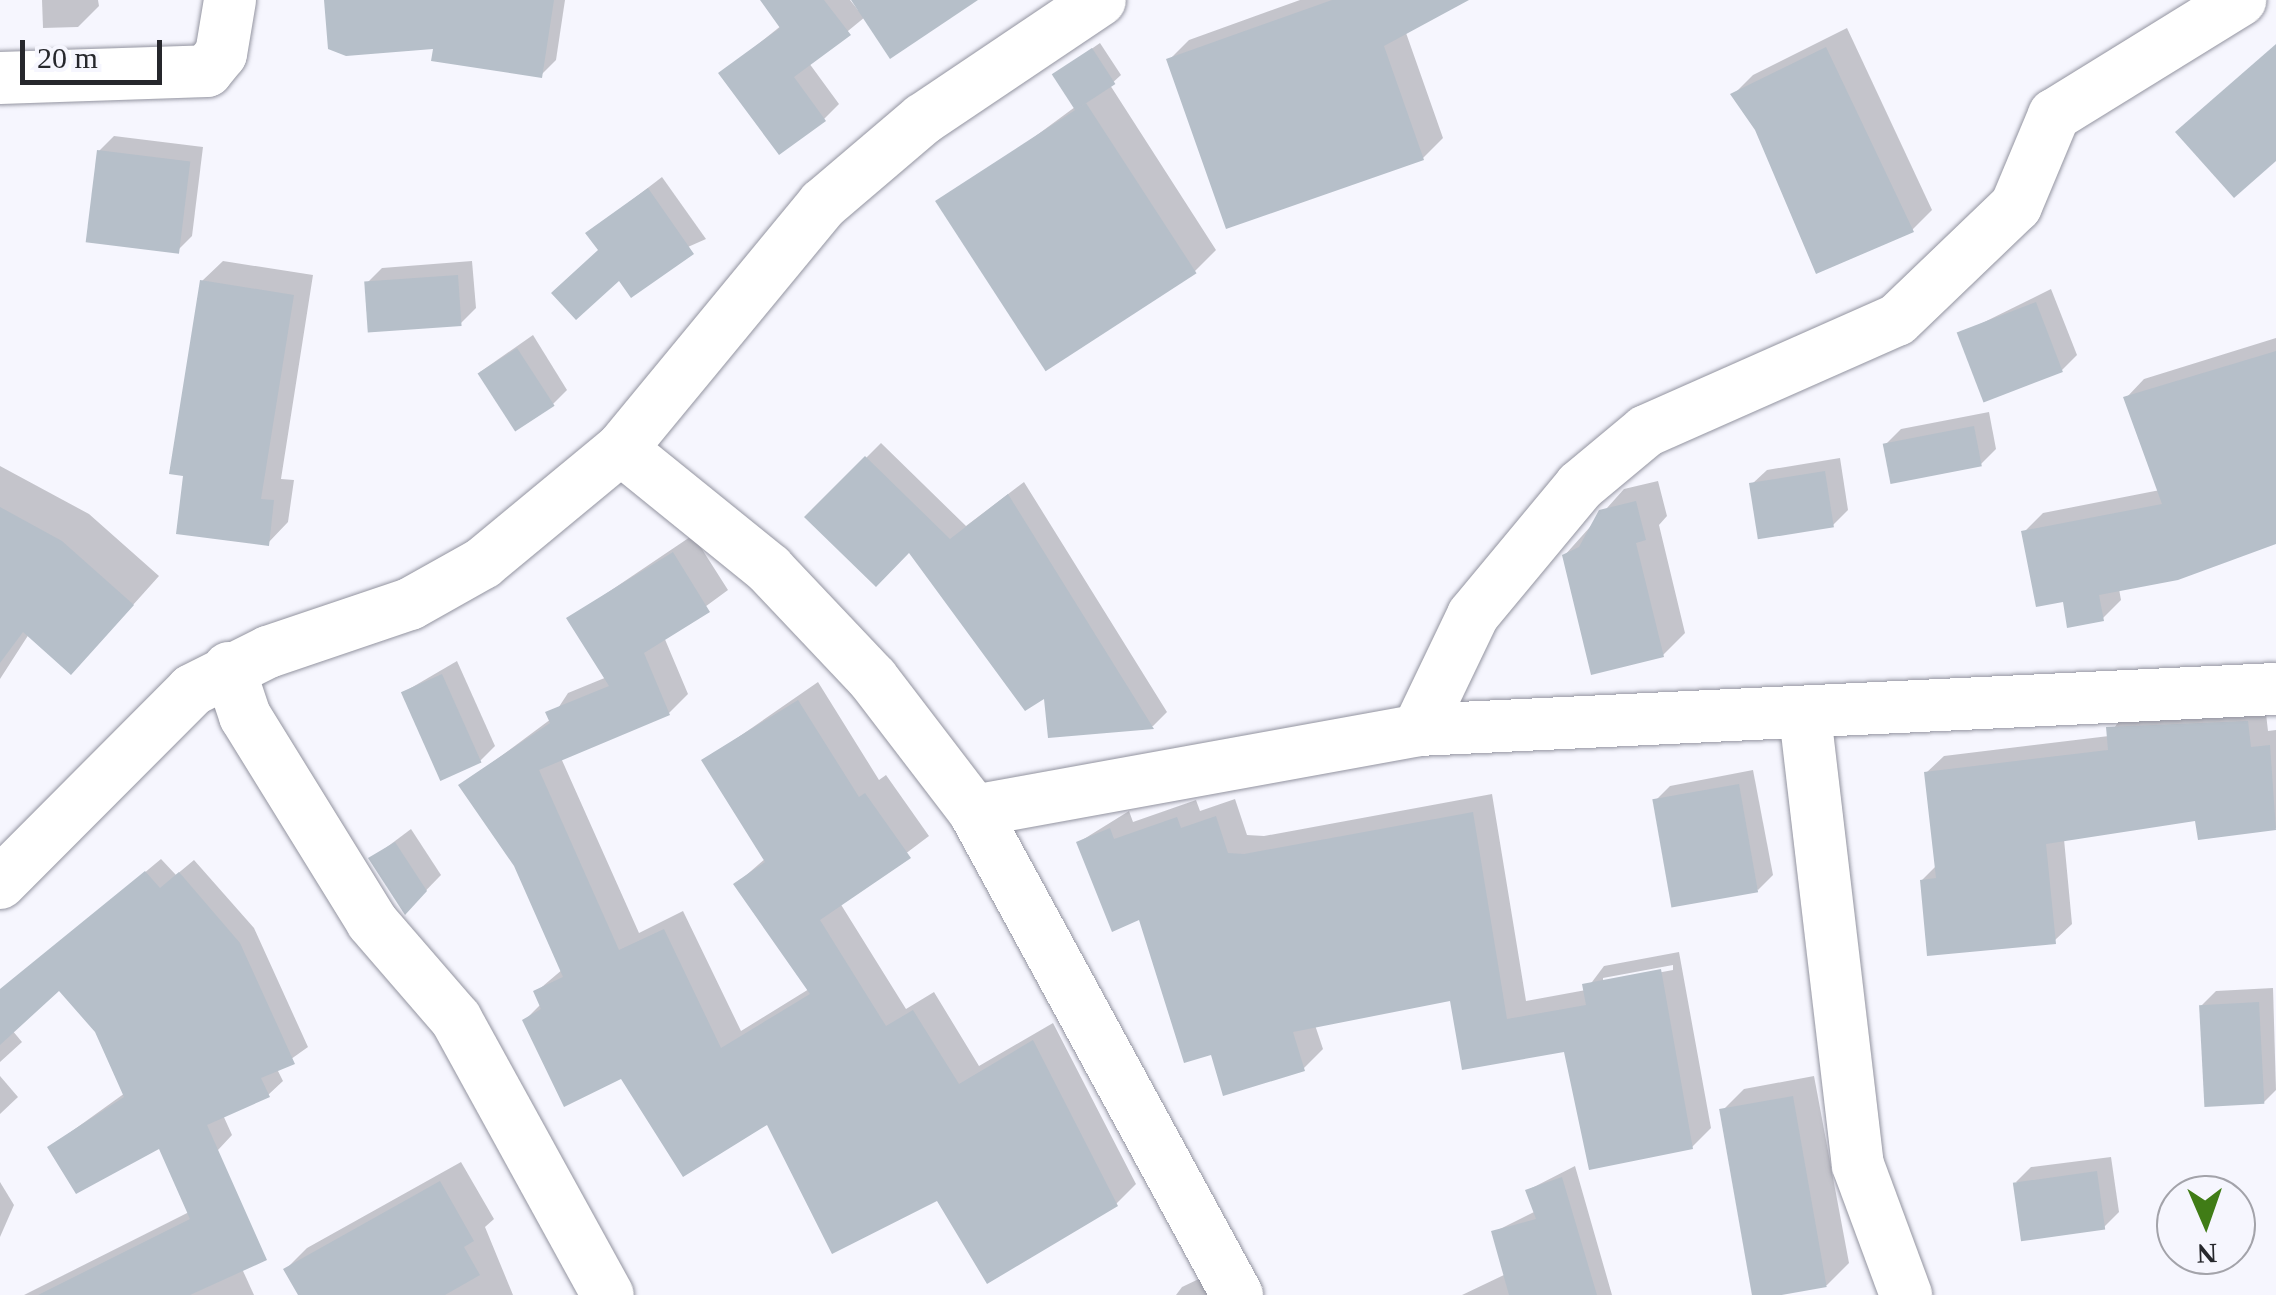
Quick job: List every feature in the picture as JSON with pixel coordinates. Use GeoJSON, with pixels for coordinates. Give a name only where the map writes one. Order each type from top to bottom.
{"type":"FeatureCollection","features":[{"type":"Feature","properties":{"kind":"street"},"geometry":{"type":"LineString","coordinates":[[0,78],[207,72],[221,54],[230,0]]}},
{"type":"Feature","properties":{"kind":"street"},"geometry":{"type":"LineString","coordinates":[[0,883],[164,712],[230,668],[448,586],[622,448],[824,204],[922,118],[1100,0]]}},
{"type":"Feature","properties":{"kind":"street"},"geometry":{"type":"LineString","coordinates":[[1418,730],[1472,615],[1580,486],[1646,431],[1897,320],[2016,206],[2054,115],[2240,0]]}},
{"type":"Feature","properties":{"kind":"street"},"geometry":{"type":"LineString","coordinates":[[622,448],[769,569],[873,679],[974,811],[1238,1295]]}},
{"type":"Feature","properties":{"kind":"street"},"geometry":{"type":"LineString","coordinates":[[230,668],[245,716],[372,922],[456,1018],[608,1295]]}},
{"type":"Feature","properties":{"kind":"street"},"geometry":{"type":"LineString","coordinates":[[974,811],[1418,730],[1806,716],[2276,689]]}},
{"type":"Feature","properties":{"kind":"street"},"geometry":{"type":"LineString","coordinates":[[1806,716],[1858,1166],[1906,1295]]}},
{"type":"Feature","properties":{"kind":"building"},"geometry":{"type":"Polygon","coordinates":[[[324,0],[554,0],[542,78],[431,61],[433,49],[346,56],[328,49],[324,0]]]}},
{"type":"Feature","properties":{"kind":"building"},"geometry":{"type":"Polygon","coordinates":[[[760,0],[824,0],[851,35],[794,77],[826,121],[779,155],[718,73],[780,28],[760,0]]]}},
{"type":"Feature","properties":{"kind":"building"},"geometry":{"type":"Polygon","coordinates":[[[851,0],[978,0],[890,59],[851,0]]]}},
{"type":"Feature","properties":{"kind":"building"},"geometry":{"type":"Polygon","coordinates":[[[1332,0],[1469,0],[1384,46],[1424,160],[1226,229],[1166,59],[1332,0]]]}},
{"type":"Feature","properties":{"kind":"building"},"geometry":{"type":"Polygon","coordinates":[[[2276,44],[2276,161],[2234,198],[2175,132],[2276,44]]]}},
{"type":"Feature","properties":{"kind":"building"},"geometry":{"type":"Polygon","coordinates":[[[1826,47],[1914,232],[1816,274],[1755,130],[1730,94],[1826,47]]]}},
{"type":"Feature","properties":{"kind":"building"},"geometry":{"type":"Polygon","coordinates":[[[1092,48],[1115,84],[1075,110],[1052,74],[1092,48]]]}},
{"type":"Feature","properties":{"kind":"building"},"geometry":{"type":"Polygon","coordinates":[[[1086,103],[1197,273],[1046,371],[935,201],[1086,103]]]}},
{"type":"Feature","properties":{"kind":"building"},"geometry":{"type":"Polygon","coordinates":[[[97,150],[190,161],[179,254],[86,242],[97,150]]]}},
{"type":"Feature","properties":{"kind":"building"},"geometry":{"type":"Polygon","coordinates":[[[648,188],[694,254],[631,298],[619,281],[576,320],[551,293],[598,250],[585,233],[648,188]]]}},
{"type":"Feature","properties":{"kind":"building"},"geometry":{"type":"Polygon","coordinates":[[[458,275],[462,326],[368,332],[364,282],[458,275]]]}},
{"type":"Feature","properties":{"kind":"building"},"geometry":{"type":"Polygon","coordinates":[[[200,280],[294,295],[261,499],[274,500],[269,546],[176,534],[183,476],[169,474],[200,280]]]}},
{"type":"Feature","properties":{"kind":"building"},"geometry":{"type":"Polygon","coordinates":[[[2036,302],[2063,372],[1984,402],[1957,332],[2036,302]]]}},
{"type":"Feature","properties":{"kind":"building"},"geometry":{"type":"Polygon","coordinates":[[[517,348],[555,406],[515,431],[478,374],[517,348]]]}},
{"type":"Feature","properties":{"kind":"building"},"geometry":{"type":"Polygon","coordinates":[[[2276,351],[2276,544],[2178,580],[2099,595],[2104,621],[2067,628],[2063,602],[2036,607],[2021,531],[2162,504],[2123,397],[2276,351]]]}},
{"type":"Feature","properties":{"kind":"building"},"geometry":{"type":"Polygon","coordinates":[[[1974,426],[1982,466],[1891,484],[1883,444],[1974,426]]]}},
{"type":"Feature","properties":{"kind":"building"},"geometry":{"type":"Polygon","coordinates":[[[865,456],[950,539],[1008,494],[1154,729],[1048,738],[1044,699],[1025,711],[909,553],[876,587],[804,517],[865,456]]]}},
{"type":"Feature","properties":{"kind":"building"},"geometry":{"type":"Polygon","coordinates":[[[1825,471],[1834,527],[1758,539],[1749,483],[1825,471]]]}},
{"type":"Feature","properties":{"kind":"building"},"geometry":{"type":"Polygon","coordinates":[[[1636,501],[1646,540],[1636,543],[1664,657],[1591,675],[1562,555],[1579,547],[1599,510],[1636,501]]]}},
{"type":"Feature","properties":{"kind":"building"},"geometry":{"type":"Polygon","coordinates":[[[0,507],[62,541],[134,605],[71,675],[23,632],[0,663],[0,507]]]}},
{"type":"Feature","properties":{"kind":"building"},"geometry":{"type":"Polygon","coordinates":[[[673,552],[710,612],[644,653],[670,715],[539,770],[619,950],[664,929],[721,1048],[810,994],[733,884],[765,862],[701,760],[798,700],[859,797],[865,793],[911,858],[820,920],[886,1026],[913,1010],[959,1084],[1033,1040],[1118,1206],[987,1284],[937,1201],[832,1254],[767,1125],[683,1177],[621,1079],[564,1107],[522,1020],[541,1009],[533,991],[563,977],[514,866],[458,785],[550,723],[545,712],[609,686],[566,618],[673,552]]]}},
{"type":"Feature","properties":{"kind":"building"},"geometry":{"type":"Polygon","coordinates":[[[442,674],[481,763],[440,781],[401,692],[442,674]]]}},
{"type":"Feature","properties":{"kind":"building"},"geometry":{"type":"Polygon","coordinates":[[[2248,721],[2251,747],[2270,745],[2276,830],[2198,840],[2195,821],[2046,844],[2056,944],[1927,956],[1920,880],[1936,878],[1924,772],[2108,750],[2106,727],[2248,721]]]}},
{"type":"Feature","properties":{"kind":"building"},"geometry":{"type":"Polygon","coordinates":[[[1739,784],[1758,892],[1671,908],[1652,799],[1739,784]]]}},
{"type":"Feature","properties":{"kind":"building"},"geometry":{"type":"Polygon","coordinates":[[[1473,812],[1507,1019],[1586,1005],[1582,984],[1661,969],[1693,1149],[1589,1170],[1564,1052],[1462,1070],[1450,1001],[1293,1032],[1305,1071],[1223,1096],[1211,1055],[1184,1063],[1139,920],[1112,932],[1076,842],[1110,828],[1114,839],[1177,817],[1181,828],[1216,816],[1228,853],[1244,854],[1473,812]]]}},
{"type":"Feature","properties":{"kind":"building"},"geometry":{"type":"Polygon","coordinates":[[[395,842],[427,891],[405,915],[368,858],[395,842]]]}},
{"type":"Feature","properties":{"kind":"building"},"geometry":{"type":"Polygon","coordinates":[[[145,871],[160,888],[179,872],[240,943],[295,1064],[261,1078],[270,1097],[207,1125],[267,1260],[190,1295],[38,1295],[190,1219],[159,1149],[76,1194],[47,1147],[124,1097],[95,1032],[59,991],[0,1045],[0,989],[145,871]]]}},
{"type":"Feature","properties":{"kind":"building"},"geometry":{"type":"Polygon","coordinates":[[[2259,1002],[2264,1104],[2204,1107],[2199,1005],[2259,1002]]]}},
{"type":"Feature","properties":{"kind":"building"},"geometry":{"type":"Polygon","coordinates":[[[1793,1096],[1827,1287],[1782,1295],[1752,1295],[1719,1109],[1793,1096]]]}},
{"type":"Feature","properties":{"kind":"building"},"geometry":{"type":"Polygon","coordinates":[[[2097,1171],[2105,1229],[2021,1241],[2013,1183],[2097,1171]]]}},
{"type":"Feature","properties":{"kind":"building"},"geometry":{"type":"Polygon","coordinates":[[[1562,1177],[1597,1295],[1509,1295],[1491,1231],[1536,1219],[1525,1190],[1562,1177]]]}},
{"type":"Feature","properties":{"kind":"building"},"geometry":{"type":"Polygon","coordinates":[[[440,1181],[474,1241],[464,1247],[480,1275],[445,1295],[298,1295],[283,1269],[440,1181]]]}}]}
